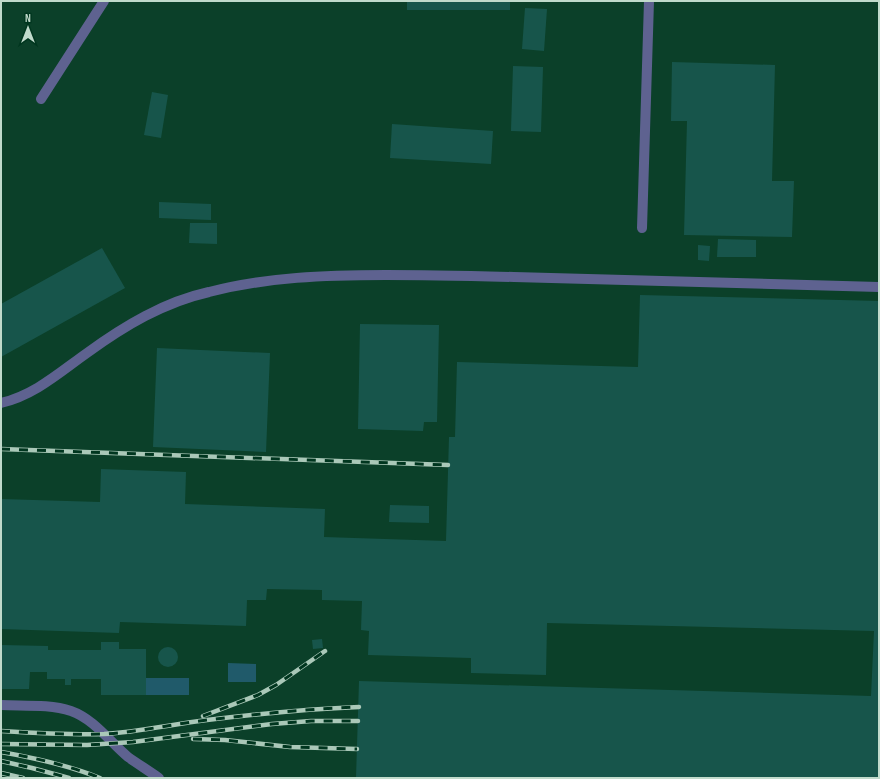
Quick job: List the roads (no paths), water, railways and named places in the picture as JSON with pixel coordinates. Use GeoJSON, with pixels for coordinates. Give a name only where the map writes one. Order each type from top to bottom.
{"type":"FeatureCollection","features":[{"type":"Feature","properties":{"kind":"lane"},"geometry":{"type":"LineString","coordinates":[[40,99],[104,1]]}},
{"type":"Feature","properties":{"kind":"lane"},"geometry":{"type":"LineString","coordinates":[[642,228],[649,1]]}},
{"type":"Feature","properties":{"kind":"lane"},"geometry":{"type":"LineString","coordinates":[[1,403],[28,393],[45,384],[88,352],[132,323],[156,311],[179,301],[207,292],[271,280],[340,275],[438,275],[879,287]]}},
{"type":"Feature","properties":{"kind":"lane"},"geometry":{"type":"LineString","coordinates":[[1,705],[42,707],[72,711],[87,720],[128,757],[158,778]]}},
{"type":"Feature","properties":{"kind":"water"},"geometry":{"type":"Polygon","coordinates":[[[228,663],[256,664],[256,682],[228,682],[228,663]]]}},
{"type":"Feature","properties":{"kind":"water"},"geometry":{"type":"Polygon","coordinates":[[[146,678],[189,678],[189,695],[146,695],[146,678]]]}},
{"type":"Feature","properties":{"kind":"railway"},"geometry":{"type":"LineString","coordinates":[[1,449],[448,465]]}},
{"type":"Feature","properties":{"kind":"railway"},"geometry":{"type":"LineString","coordinates":[[203,716],[258,695],[276,685],[325,651]]}},
{"type":"Feature","properties":{"kind":"railway"},"geometry":{"type":"LineString","coordinates":[[1,731],[104,734],[130,732],[245,716],[302,710],[359,707]]}},
{"type":"Feature","properties":{"kind":"railway"},"geometry":{"type":"LineString","coordinates":[[1,744],[87,745],[133,742],[272,724],[311,721],[358,721]]}},
{"type":"Feature","properties":{"kind":"railway"},"geometry":{"type":"LineString","coordinates":[[193,739],[225,740],[290,747],[357,749]]}},
{"type":"Feature","properties":{"kind":"railway"},"geometry":{"type":"LineString","coordinates":[[1,752],[51,762],[100,778]]}},
{"type":"Feature","properties":{"kind":"railway"},"geometry":{"type":"LineString","coordinates":[[1,761],[69,778]]}},
{"type":"Feature","properties":{"kind":"railway"},"geometry":{"type":"LineString","coordinates":[[1,773],[23,778]]}}]}
